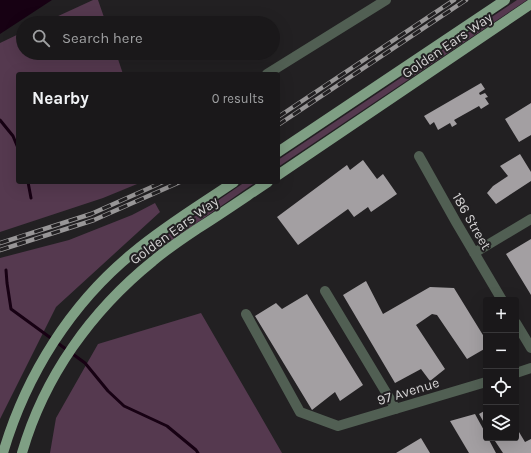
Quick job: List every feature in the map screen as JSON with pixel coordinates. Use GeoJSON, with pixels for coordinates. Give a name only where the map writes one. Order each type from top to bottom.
{"type":"FeatureCollection","features":[{"type":"Feature","properties":{"kind":"main road","name":"Golden Ears Way"},"geometry":{"type":"LineString","coordinates":[[280,151],[505,0]]}},
{"type":"Feature","properties":{"kind":"main road","name":"Golden Ears Way"},"geometry":{"type":"LineString","coordinates":[[280,174],[531,4]]}},
{"type":"Feature","properties":{"kind":"main road","name":"Golden Ears Way"},"geometry":{"type":"LineString","coordinates":[[3,453],[20,405],[48,350],[89,295],[134,251],[231,184]]}},
{"type":"Feature","properties":{"kind":"main road","name":"Golden Ears Way"},"geometry":{"type":"LineString","coordinates":[[22,453],[45,392],[67,354],[94,318],[118,292],[154,259],[265,184]]}},
{"type":"Feature","properties":{"kind":"street"},"geometry":{"type":"LineString","coordinates":[[270,72],[386,0]]}},
{"type":"Feature","properties":{"kind":"street","name":"186 Street"},"geometry":{"type":"LineString","coordinates":[[419,156],[500,297]]}},
{"type":"Feature","properties":{"kind":"street"},"geometry":{"type":"LineString","coordinates":[[474,253],[531,219]]}},
{"type":"Feature","properties":{"kind":"street"},"geometry":{"type":"LineString","coordinates":[[325,291],[396,409]]}},
{"type":"Feature","properties":{"kind":"street","name":"97 Avenue"},"geometry":{"type":"LineString","coordinates":[[246,314],[300,412],[338,426],[483,383]]}},
{"type":"Feature","properties":{"kind":"street"},"geometry":{"type":"LineString","coordinates":[[519,328],[531,348]]}},
{"type":"Feature","properties":{"kind":"street"},"geometry":{"type":"LineString","coordinates":[[519,372],[531,368]]}},
{"type":"Feature","properties":{"kind":"shaded area"},"geometry":{"type":"Polygon","coordinates":[[[0,0],[52,0],[28,16],[16,16],[16,24],[0,34],[0,0]]]}},
{"type":"Feature","properties":{"kind":"shaded area"},"geometry":{"type":"Polygon","coordinates":[[[93,0],[98,0],[104,16],[58,16],[93,0]]]}},
{"type":"Feature","properties":{"kind":"shaded area"},"geometry":{"type":"Polygon","coordinates":[[[517,0],[527,0],[280,166],[280,159],[517,0]]]}},
{"type":"Feature","properties":{"kind":"shaded area"},"geometry":{"type":"Polygon","coordinates":[[[16,35],[16,60],[118,60],[122,72],[16,72],[16,184],[137,184],[103,198],[0,232],[0,43],[16,35]]]}},
{"type":"Feature","properties":{"kind":"shaded area"},"geometry":{"type":"Polygon","coordinates":[[[242,184],[253,184],[143,260],[141,258],[148,250],[242,184]]]}},
{"type":"Feature","properties":{"kind":"shaded area"},"geometry":{"type":"Polygon","coordinates":[[[155,203],[160,212],[56,307],[0,419],[0,258],[69,240],[132,215],[155,203]]]}},
{"type":"Feature","properties":{"kind":"shaded area"},"geometry":{"type":"Polygon","coordinates":[[[201,313],[282,453],[50,453],[56,418],[98,344],[201,313]]]}},
{"type":"Feature","properties":{"kind":"building"},"geometry":{"type":"Polygon","coordinates":[[[481,83],[485,89],[479,93],[480,95],[485,93],[488,97],[485,98],[489,104],[481,109],[479,106],[454,120],[457,124],[452,127],[450,123],[438,130],[434,122],[430,125],[424,116],[481,83]]]}},
{"type":"Feature","properties":{"kind":"building"},"geometry":{"type":"Polygon","coordinates":[[[531,103],[531,135],[519,142],[505,119],[531,103]]]}},
{"type":"Feature","properties":{"kind":"building"},"geometry":{"type":"Polygon","coordinates":[[[520,154],[531,172],[531,181],[496,204],[487,193],[493,186],[508,176],[500,166],[520,154]]]}},
{"type":"Feature","properties":{"kind":"building"},"geometry":{"type":"Polygon","coordinates":[[[363,160],[377,179],[383,174],[397,194],[371,212],[368,207],[354,217],[348,209],[298,245],[277,217],[347,165],[350,170],[363,160]]]}},
{"type":"Feature","properties":{"kind":"building"},"geometry":{"type":"Polygon","coordinates":[[[531,239],[531,295],[506,254],[531,239]]]}},
{"type":"Feature","properties":{"kind":"building"},"geometry":{"type":"Polygon","coordinates":[[[366,281],[383,314],[430,287],[454,288],[483,335],[483,350],[467,359],[437,315],[432,314],[416,325],[445,369],[430,381],[421,369],[395,383],[343,295],[366,281]]]}},
{"type":"Feature","properties":{"kind":"building"},"geometry":{"type":"Polygon","coordinates":[[[307,294],[363,385],[340,401],[335,392],[312,410],[255,316],[276,303],[282,309],[307,294]]]}},
{"type":"Feature","properties":{"kind":"building"},"geometry":{"type":"Polygon","coordinates":[[[483,412],[483,421],[479,414],[483,412]]]}},
{"type":"Feature","properties":{"kind":"building"},"geometry":{"type":"Polygon","coordinates":[[[475,414],[483,429],[483,441],[490,441],[496,453],[469,453],[450,421],[475,414]]]}},
{"type":"Feature","properties":{"kind":"building"},"geometry":{"type":"Polygon","coordinates":[[[519,432],[525,442],[531,439],[531,453],[503,453],[495,441],[519,441],[519,432]]]}},
{"type":"Feature","properties":{"kind":"building"},"geometry":{"type":"Polygon","coordinates":[[[421,438],[430,453],[396,453],[421,438]]]}},
{"type":"Feature","properties":{"kind":"waterway"},"geometry":{"type":"LineString","coordinates":[[0,120],[13,136],[16,143]]}},
{"type":"Feature","properties":{"kind":"waterway"},"geometry":{"type":"LineString","coordinates":[[28,184],[31,198]]}},
{"type":"Feature","properties":{"kind":"waterway"},"geometry":{"type":"LineString","coordinates":[[6,270],[11,309],[85,363],[108,391],[124,406],[167,426],[198,453]]}},
{"type":"Feature","properties":{"kind":"railway"},"geometry":{"type":"LineString","coordinates":[[280,116],[454,0]]}},
{"type":"Feature","properties":{"kind":"railway"},"geometry":{"type":"LineString","coordinates":[[280,124],[466,0]]}},
{"type":"Feature","properties":{"kind":"railway"},"geometry":{"type":"LineString","coordinates":[[0,243],[91,214],[158,184]]}},
{"type":"Feature","properties":{"kind":"railway"},"geometry":{"type":"LineString","coordinates":[[0,250],[94,220],[175,184]]}}]}
